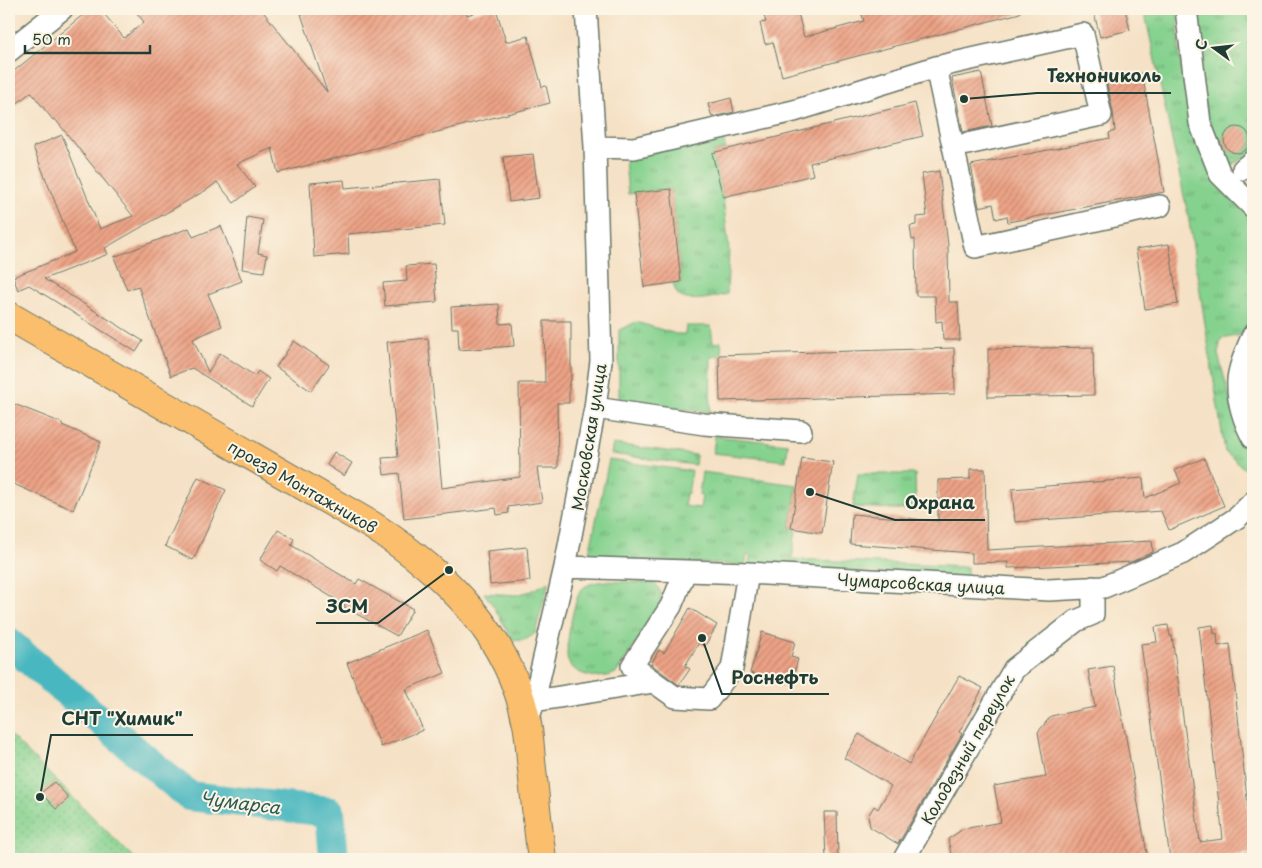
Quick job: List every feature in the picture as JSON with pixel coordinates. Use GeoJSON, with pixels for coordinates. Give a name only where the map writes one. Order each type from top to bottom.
{"type":"FeatureCollection","features":[{"type":"Feature","properties":{"kind":"main road","name":"проезд Монтажников"},"geometry":{"type":"LineString","coordinates":[[9,316],[373,526],[411,552],[440,576],[471,610],[496,643],[531,712]]}},
{"type":"Feature","properties":{"kind":"main road","name":"Московская улица"},"geometry":{"type":"LineString","coordinates":[[531,712],[542,859]]}},
{"type":"Feature","properties":{"kind":"street"},"geometry":{"type":"LineString","coordinates":[[9,51],[62,9]]}},
{"type":"Feature","properties":{"kind":"street","name":"Московская улица"},"geometry":{"type":"LineString","coordinates":[[531,712],[565,567],[595,408],[601,361],[595,147],[586,9]]}},
{"type":"Feature","properties":{"kind":"street"},"geometry":{"type":"LineString","coordinates":[[1186,9],[1200,123],[1220,174],[1253,207]]}},
{"type":"Feature","properties":{"kind":"street"},"geometry":{"type":"LineString","coordinates":[[595,147],[634,148],[794,111],[936,67],[1083,34],[1101,115],[953,147]]}},
{"type":"Feature","properties":{"kind":"street"},"geometry":{"type":"LineString","coordinates":[[936,67],[975,247],[1160,206]]}},
{"type":"Feature","properties":{"kind":"street"},"geometry":{"type":"LineString","coordinates":[[1253,335],[1237,379],[1239,402],[1248,414],[1248,428],[1253,438]]}},
{"type":"Feature","properties":{"kind":"street"},"geometry":{"type":"LineString","coordinates":[[595,408],[704,424],[801,431]]}},
{"type":"Feature","properties":{"kind":"street","name":"Чумарсовская улица"},"geometry":{"type":"LineString","coordinates":[[565,567],[748,573],[1039,589],[1104,587],[1183,552],[1238,517],[1253,502]]}},
{"type":"Feature","properties":{"kind":"street"},"geometry":{"type":"LineString","coordinates":[[685,572],[671,606],[632,666],[675,697],[709,699],[732,669],[748,573]]}},
{"type":"Feature","properties":{"kind":"street","name":"Колодезный переулок"},"geometry":{"type":"LineString","coordinates":[[904,859],[1014,669],[1076,621],[1093,614],[1093,587]]}},
{"type":"Feature","properties":{"kind":"street"},"geometry":{"type":"LineString","coordinates":[[531,712],[654,682]]}},
{"type":"Feature","properties":{"kind":"green space"},"geometry":{"type":"Polygon","coordinates":[[[1144,9],[1178,9],[1179,53],[1187,104],[1198,138],[1253,214],[1253,322],[1247,334],[1221,339],[1218,354],[1237,424],[1247,449],[1253,454],[1253,476],[1225,452],[1188,215],[1144,9]]]}},
{"type":"Feature","properties":{"kind":"green space"},"geometry":{"type":"Polygon","coordinates":[[[1186,9],[1253,9],[1253,153],[1229,166],[1253,191],[1253,200],[1214,153],[1186,9]],[[1235,127],[1227,131],[1224,138],[1227,149],[1231,152],[1240,153],[1248,148],[1248,134],[1235,127]]]}},
{"type":"Feature","properties":{"kind":"green space"},"geometry":{"type":"Polygon","coordinates":[[[715,135],[722,136],[726,149],[712,153],[723,197],[729,250],[727,294],[704,299],[685,299],[678,294],[673,283],[681,282],[671,189],[628,194],[625,160],[715,135]]]}},
{"type":"Feature","properties":{"kind":"green space"},"geometry":{"type":"Polygon","coordinates":[[[636,322],[676,334],[685,334],[686,326],[711,326],[713,343],[721,342],[722,355],[711,357],[710,412],[619,402],[619,330],[636,322]]]}},
{"type":"Feature","properties":{"kind":"green space"},"geometry":{"type":"Polygon","coordinates":[[[715,436],[788,444],[786,461],[713,453],[715,436]]]}},
{"type":"Feature","properties":{"kind":"green space"},"geometry":{"type":"Polygon","coordinates":[[[613,444],[696,455],[695,465],[611,454],[613,444]]]}},
{"type":"Feature","properties":{"kind":"green space"},"geometry":{"type":"Polygon","coordinates":[[[609,460],[692,471],[684,506],[700,508],[702,496],[699,495],[702,472],[797,485],[790,528],[796,530],[792,559],[967,567],[967,579],[749,565],[750,555],[747,555],[745,565],[588,558],[609,460]]]}},
{"type":"Feature","properties":{"kind":"green space"},"geometry":{"type":"Polygon","coordinates":[[[858,474],[915,474],[916,510],[853,507],[858,474]]]}},
{"type":"Feature","properties":{"kind":"green space"},"geometry":{"type":"Polygon","coordinates":[[[606,581],[654,583],[660,592],[661,601],[659,608],[617,672],[605,676],[590,676],[577,671],[568,661],[567,647],[570,625],[575,603],[581,590],[589,584],[606,581]]]}},
{"type":"Feature","properties":{"kind":"green space"},"geometry":{"type":"Polygon","coordinates":[[[549,582],[535,633],[524,640],[512,639],[484,593],[516,595],[531,591],[549,582]]]}},
{"type":"Feature","properties":{"kind":"green space"},"geometry":{"type":"Polygon","coordinates":[[[9,734],[135,859],[9,859],[9,734]]]}},
{"type":"Feature","properties":{"kind":"building"},"geometry":{"type":"Polygon","coordinates":[[[80,9],[100,9],[124,38],[144,22],[134,9],[261,9],[327,92],[301,14],[318,9],[466,9],[467,15],[487,9],[496,9],[506,42],[528,36],[542,87],[546,86],[550,103],[278,173],[272,148],[237,164],[255,187],[234,203],[217,182],[105,248],[108,254],[44,279],[143,341],[136,352],[29,285],[18,290],[13,277],[75,252],[33,147],[62,135],[100,229],[133,216],[31,92],[9,110],[9,75],[84,14],[80,9]]]}},
{"type":"Feature","properties":{"kind":"building"},"geometry":{"type":"Polygon","coordinates":[[[762,9],[797,9],[804,37],[864,21],[860,9],[1020,9],[1020,13],[782,76],[773,42],[765,44],[760,23],[766,22],[762,9]]]}},
{"type":"Feature","properties":{"kind":"building"},"geometry":{"type":"Polygon","coordinates":[[[1093,9],[1125,9],[1130,30],[1100,37],[1093,9]]]}},
{"type":"Feature","properties":{"kind":"building"},"geometry":{"type":"Polygon","coordinates":[[[981,72],[992,126],[963,132],[952,78],[981,72]]]}},
{"type":"Feature","properties":{"kind":"building"},"geometry":{"type":"Polygon","coordinates":[[[1142,73],[1164,192],[1008,222],[1007,216],[996,219],[993,204],[979,207],[971,165],[1110,138],[1109,133],[1115,131],[1106,80],[1142,73]]]}},
{"type":"Feature","properties":{"kind":"building"},"geometry":{"type":"Polygon","coordinates":[[[731,98],[734,112],[712,117],[708,104],[731,98]]]}},
{"type":"Feature","properties":{"kind":"building"},"geometry":{"type":"Polygon","coordinates":[[[915,103],[923,136],[810,163],[813,175],[723,197],[712,153],[915,103]]]}},
{"type":"Feature","properties":{"kind":"building"},"geometry":{"type":"Polygon","coordinates":[[[1237,127],[1246,131],[1250,140],[1246,149],[1237,153],[1228,149],[1224,140],[1228,131],[1237,127]]]}},
{"type":"Feature","properties":{"kind":"building"},"geometry":{"type":"Polygon","coordinates":[[[533,154],[539,198],[509,202],[503,157],[533,154]]]}},
{"type":"Feature","properties":{"kind":"building"},"geometry":{"type":"Polygon","coordinates":[[[939,171],[948,245],[949,302],[958,302],[960,340],[943,340],[942,321],[936,322],[935,296],[916,296],[915,239],[912,240],[910,226],[916,225],[916,217],[927,216],[922,174],[939,171]]]}},
{"type":"Feature","properties":{"kind":"building"},"geometry":{"type":"Polygon","coordinates":[[[440,179],[445,225],[348,234],[349,254],[314,257],[310,183],[344,180],[345,188],[440,179]]]}},
{"type":"Feature","properties":{"kind":"building"},"geometry":{"type":"Polygon","coordinates":[[[671,189],[681,282],[644,287],[634,193],[671,189]]]}},
{"type":"Feature","properties":{"kind":"building"},"geometry":{"type":"Polygon","coordinates":[[[247,217],[263,220],[258,253],[267,255],[264,272],[242,269],[247,217]]]}},
{"type":"Feature","properties":{"kind":"building"},"geometry":{"type":"Polygon","coordinates":[[[221,226],[242,281],[208,294],[222,326],[193,339],[208,372],[220,353],[255,376],[258,371],[269,379],[252,406],[192,368],[171,376],[138,286],[127,290],[114,257],[189,228],[193,237],[221,226]]]}},
{"type":"Feature","properties":{"kind":"building"},"geometry":{"type":"Polygon","coordinates":[[[1169,244],[1178,304],[1145,309],[1136,249],[1169,244]]]}},
{"type":"Feature","properties":{"kind":"building"},"geometry":{"type":"Polygon","coordinates":[[[434,264],[437,302],[385,306],[383,283],[407,281],[406,266],[434,264]]]}},
{"type":"Feature","properties":{"kind":"building"},"geometry":{"type":"Polygon","coordinates":[[[499,304],[500,324],[512,323],[514,346],[459,350],[458,328],[452,328],[451,307],[499,304]]]}},
{"type":"Feature","properties":{"kind":"building"},"geometry":{"type":"Polygon","coordinates":[[[544,321],[571,321],[571,381],[569,381],[569,403],[557,403],[558,468],[537,468],[542,502],[508,507],[509,513],[497,515],[496,508],[404,519],[399,473],[384,475],[382,458],[398,457],[387,342],[428,338],[442,488],[520,477],[519,383],[545,383],[544,321]]]}},
{"type":"Feature","properties":{"kind":"building"},"geometry":{"type":"Polygon","coordinates":[[[294,341],[329,365],[311,391],[276,367],[294,341]]]}},
{"type":"Feature","properties":{"kind":"building"},"geometry":{"type":"Polygon","coordinates":[[[1093,347],[1094,395],[988,397],[988,349],[1093,347]]]}},
{"type":"Feature","properties":{"kind":"building"},"geometry":{"type":"Polygon","coordinates":[[[954,348],[955,394],[720,401],[719,355],[954,348]]]}},
{"type":"Feature","properties":{"kind":"building"},"geometry":{"type":"Polygon","coordinates":[[[9,402],[62,423],[62,425],[101,442],[73,510],[9,482],[9,402]]]}},
{"type":"Feature","properties":{"kind":"building"},"geometry":{"type":"Polygon","coordinates":[[[334,452],[352,463],[344,476],[327,465],[334,452]]]}},
{"type":"Feature","properties":{"kind":"building"},"geometry":{"type":"Polygon","coordinates":[[[802,458],[833,462],[822,533],[791,528],[802,458]]]}},
{"type":"Feature","properties":{"kind":"building"},"geometry":{"type":"Polygon","coordinates":[[[1204,458],[1224,506],[1169,530],[1161,511],[1015,522],[1012,489],[1143,478],[1145,498],[1181,483],[1175,470],[1204,458]]]}},
{"type":"Feature","properties":{"kind":"building"},"geometry":{"type":"Polygon","coordinates":[[[970,469],[985,469],[987,550],[1152,541],[1153,552],[1131,562],[1008,568],[1008,562],[972,563],[972,553],[850,544],[852,514],[938,521],[938,480],[970,479],[970,469]]]}},
{"type":"Feature","properties":{"kind":"building"},"geometry":{"type":"Polygon","coordinates":[[[198,477],[226,490],[193,560],[165,546],[198,477]]]}},
{"type":"Feature","properties":{"kind":"building"},"geometry":{"type":"Polygon","coordinates":[[[278,530],[294,539],[291,545],[356,584],[359,579],[413,609],[397,636],[344,607],[345,605],[280,566],[277,571],[260,560],[278,530]]]}},
{"type":"Feature","properties":{"kind":"building"},"geometry":{"type":"Polygon","coordinates":[[[527,547],[530,581],[490,585],[487,551],[527,547]]]}},
{"type":"Feature","properties":{"kind":"building"},"geometry":{"type":"Polygon","coordinates":[[[690,608],[717,625],[705,646],[699,643],[685,666],[690,669],[679,685],[651,664],[659,650],[664,653],[690,608]]]}},
{"type":"Feature","properties":{"kind":"building"},"geometry":{"type":"Polygon","coordinates":[[[1168,625],[1170,636],[1172,636],[1200,842],[1223,839],[1199,627],[1213,625],[1214,634],[1217,633],[1218,646],[1230,644],[1253,852],[1202,859],[1170,859],[1141,644],[1157,642],[1155,627],[1168,625]]]}},
{"type":"Feature","properties":{"kind":"building"},"geometry":{"type":"Polygon","coordinates":[[[427,630],[445,673],[406,689],[423,730],[381,747],[347,663],[427,630]]]}},
{"type":"Feature","properties":{"kind":"building"},"geometry":{"type":"Polygon","coordinates":[[[762,632],[795,642],[791,657],[798,659],[791,684],[750,673],[762,632]]]}},
{"type":"Feature","properties":{"kind":"building"},"geometry":{"type":"Polygon","coordinates":[[[1113,666],[1148,859],[952,859],[948,839],[963,829],[1001,822],[994,786],[1046,777],[1038,732],[1051,716],[1095,707],[1088,670],[1113,666]]]}},
{"type":"Feature","properties":{"kind":"building"},"geometry":{"type":"Polygon","coordinates":[[[959,676],[983,688],[959,732],[962,734],[898,844],[870,827],[868,816],[874,806],[878,809],[891,786],[844,758],[859,734],[909,764],[959,676]]]}},
{"type":"Feature","properties":{"kind":"building"},"geometry":{"type":"Polygon","coordinates":[[[54,782],[69,798],[56,809],[41,793],[54,782]]]}},
{"type":"Feature","properties":{"kind":"building"},"geometry":{"type":"Polygon","coordinates":[[[824,812],[837,812],[838,859],[826,859],[824,812]]]}},
{"type":"Feature","properties":{"kind":"waterway","name":"Чумарса"},"geometry":{"type":"LineString","coordinates":[[9,643],[189,796],[330,812],[334,859]]}},
{"type":"Feature","properties":{"kind":"place","name":"Технониколь"},"geometry":{"type":"Point","coordinates":[964,99]}},
{"type":"Feature","properties":{"kind":"place","name":"Охрана"},"geometry":{"type":"Point","coordinates":[810,492]}},
{"type":"Feature","properties":{"kind":"place","name":"ЗСМ"},"geometry":{"type":"Point","coordinates":[449,570]}},
{"type":"Feature","properties":{"kind":"place","name":"Роснефть"},"geometry":{"type":"Point","coordinates":[702,638]}},
{"type":"Feature","properties":{"kind":"place","name":"СНТ \"Химик\""},"geometry":{"type":"Point","coordinates":[40,797]}}]}
